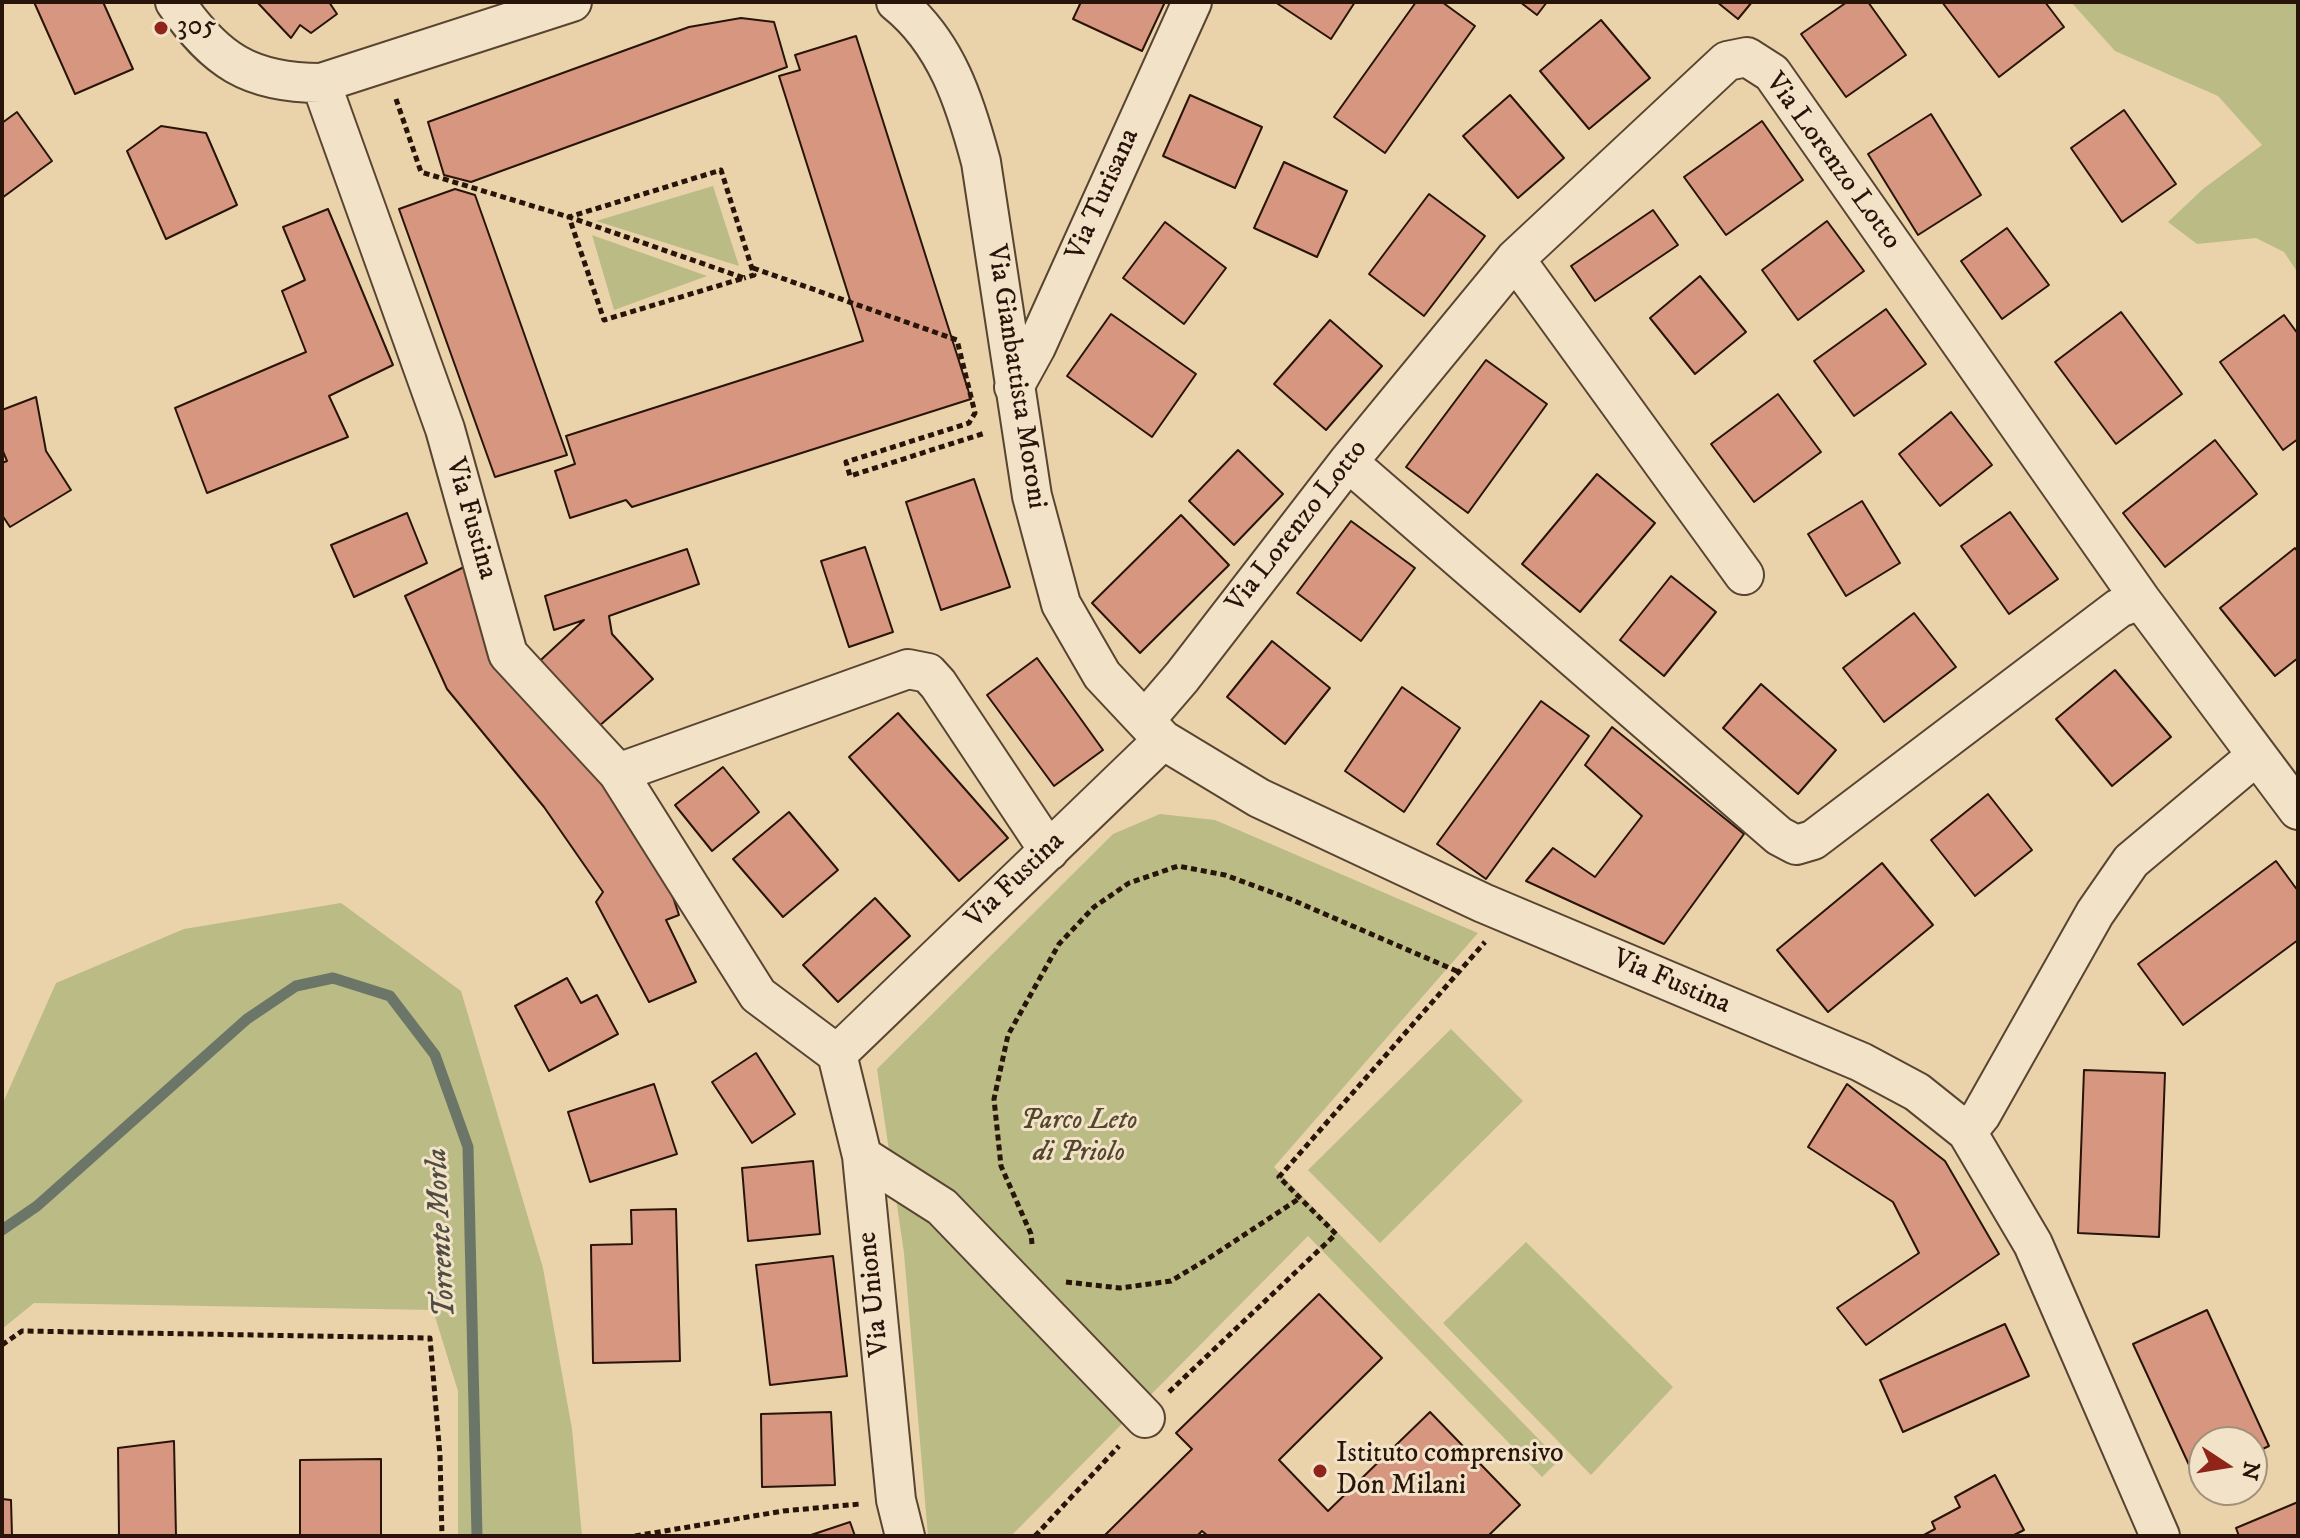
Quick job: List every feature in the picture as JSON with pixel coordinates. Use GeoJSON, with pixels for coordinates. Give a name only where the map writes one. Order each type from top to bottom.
{"type":"FeatureCollection","features":[{"type":"Feature","properties":{"kind":"street"},"geometry":{"type":"LineString","coordinates":[[175,2],[198,36],[239,66],[264,78],[290,83],[321,83],[572,2]]}},
{"type":"Feature","properties":{"kind":"street","name":"Via Gianbattista Moroni"},"geometry":{"type":"LineString","coordinates":[[896,2],[925,30],[950,69],[967,109],[981,162],[1032,496],[1061,604],[1102,675],[1154,730]]}},
{"type":"Feature","properties":{"kind":"street","name":"Via Turisana"},"geometry":{"type":"LineString","coordinates":[[1017,405],[1036,347],[1192,2]]}},
{"type":"Feature","properties":{"kind":"street","name":"Via Lorenzo Lotto"},"geometry":{"type":"LineString","coordinates":[[1154,730],[1182,677],[1348,462],[1515,259],[1727,61],[1747,57],[1772,73],[2141,600],[2298,810]]}},
{"type":"Feature","properties":{"kind":"street","name":"Via Fustina"},"geometry":{"type":"LineString","coordinates":[[321,83],[445,429],[508,654],[618,773],[758,995],[837,1054],[1049,851],[1154,730],[1259,798],[1506,913],[1861,1062],[1917,1092],[1967,1132],[2033,1244],[2160,1536]]}},
{"type":"Feature","properties":{"kind":"street"},"geometry":{"type":"LineString","coordinates":[[1515,259],[1744,575]]}},
{"type":"Feature","properties":{"kind":"street"},"geometry":{"type":"LineString","coordinates":[[1348,462],[1779,836],[1796,845],[1813,840],[2119,608],[2141,600]]}},
{"type":"Feature","properties":{"kind":"street"},"geometry":{"type":"LineString","coordinates":[[618,773],[908,669],[928,673],[938,684],[1049,851]]}},
{"type":"Feature","properties":{"kind":"street"},"geometry":{"type":"LineString","coordinates":[[1967,1132],[1981,1115],[2095,913],[2131,861],[2256,756]]}},
{"type":"Feature","properties":{"kind":"street","name":"Via Unione"},"geometry":{"type":"LineString","coordinates":[[837,1054],[862,1156],[900,1518]]}},
{"type":"Feature","properties":{"kind":"street"},"geometry":{"type":"LineString","coordinates":[[862,1156],[942,1207],[1145,1418]]}},
{"type":"Feature","properties":{"kind":"path"},"geometry":{"type":"LineString","coordinates":[[384,64],[421,172],[569,217],[744,278]]}},
{"type":"Feature","properties":{"kind":"path"},"geometry":{"type":"LineString","coordinates":[[721,170],[754,275],[604,320],[569,217],[721,170]]}},
{"type":"Feature","properties":{"kind":"path"},"geometry":{"type":"LineString","coordinates":[[752,268],[957,340],[975,413],[973,419],[969,423],[846,462],[850,476],[1017,405]]}},
{"type":"Feature","properties":{"kind":"path"},"geometry":{"type":"LineString","coordinates":[[1032,1248],[1031,1234],[1001,1166],[994,1099],[1008,1035],[1059,944],[1094,907],[1129,883],[1178,866],[1225,875],[1290,899],[1459,972]]}},
{"type":"Feature","properties":{"kind":"path"},"geometry":{"type":"LineString","coordinates":[[1035,1536],[1184,1376],[1336,1234],[1279,1177],[1459,972],[1506,913]]}},
{"type":"Feature","properties":{"kind":"path"},"geometry":{"type":"LineString","coordinates":[[1063,1281],[1120,1288],[1171,1281],[1300,1198]]}},
{"type":"Feature","properties":{"kind":"path"},"geometry":{"type":"LineString","coordinates":[[2,1345],[22,1331],[430,1338],[440,1456],[442,1536]]}},
{"type":"Feature","properties":{"kind":"path"},"geometry":{"type":"LineString","coordinates":[[635,1536],[783,1511],[900,1518]]}},
{"type":"Feature","properties":{"kind":"green space"},"geometry":{"type":"Polygon","coordinates":[[[2071,2],[2298,2],[2298,273],[2284,252],[2256,238],[2197,244],[2168,222],[2203,189],[2262,145],[2218,96],[2115,51],[2071,2]]]}},
{"type":"Feature","properties":{"kind":"green space"},"geometry":{"type":"Polygon","coordinates":[[[713,186],[739,266],[596,221],[713,186]]]}},
{"type":"Feature","properties":{"kind":"green space"},"geometry":{"type":"Polygon","coordinates":[[[592,235],[707,276],[614,310],[592,235]]]}},
{"type":"Feature","properties":{"kind":"green space","name":"Parco Leto di Priolo"},"geometry":{"type":"Polygon","coordinates":[[[1160,814],[1215,820],[1478,933],[1274,1167],[1559,1460],[1542,1477],[1308,1236],[1011,1536],[928,1536],[904,1253],[877,1069],[1113,834],[1160,814]]]}},
{"type":"Feature","properties":{"kind":"green space"},"geometry":{"type":"Polygon","coordinates":[[[341,903],[461,991],[543,1268],[572,1429],[582,1536],[458,1536],[458,1391],[433,1310],[34,1303],[2,1329],[2,1105],[56,983],[184,929],[341,903]]]}},
{"type":"Feature","properties":{"kind":"green space"},"geometry":{"type":"Polygon","coordinates":[[[1451,1029],[1523,1101],[1380,1243],[1308,1170],[1451,1029]]]}},
{"type":"Feature","properties":{"kind":"green space"},"geometry":{"type":"Polygon","coordinates":[[[1526,1242],[1673,1387],[1591,1475],[1443,1323],[1526,1242]]]}},
{"type":"Feature","properties":{"kind":"building"},"geometry":{"type":"Polygon","coordinates":[[[34,2],[103,2],[133,69],[75,94],[34,2]]]}},
{"type":"Feature","properties":{"kind":"building"},"geometry":{"type":"Polygon","coordinates":[[[257,2],[329,2],[337,14],[311,33],[300,25],[291,38],[257,2]]]}},
{"type":"Feature","properties":{"kind":"building"},"geometry":{"type":"Polygon","coordinates":[[[1081,2],[1165,2],[1142,51],[1073,19],[1081,2]]]}},
{"type":"Feature","properties":{"kind":"building"},"geometry":{"type":"Polygon","coordinates":[[[1275,2],[1355,2],[1331,39],[1275,2]]]}},
{"type":"Feature","properties":{"kind":"building"},"geometry":{"type":"Polygon","coordinates":[[[1416,2],[1442,2],[1475,26],[1385,153],[1334,117],[1416,2]]]}},
{"type":"Feature","properties":{"kind":"building"},"geometry":{"type":"Polygon","coordinates":[[[1520,2],[1547,2],[1537,15],[1520,2]]]}},
{"type":"Feature","properties":{"kind":"building"},"geometry":{"type":"Polygon","coordinates":[[[1717,2],[1752,2],[1738,19],[1717,2]]]}},
{"type":"Feature","properties":{"kind":"building"},"geometry":{"type":"Polygon","coordinates":[[[1847,2],[1868,2],[1906,55],[1846,97],[1801,34],[1847,2]]]}},
{"type":"Feature","properties":{"kind":"building"},"geometry":{"type":"Polygon","coordinates":[[[1942,2],[2045,2],[2064,27],[1999,77],[1942,2]]]}},
{"type":"Feature","properties":{"kind":"building"},"geometry":{"type":"Polygon","coordinates":[[[741,18],[774,22],[787,67],[471,182],[444,175],[428,122],[689,27],[741,18]]]}},
{"type":"Feature","properties":{"kind":"building"},"geometry":{"type":"Polygon","coordinates":[[[1601,20],[1650,78],[1589,129],[1540,71],[1601,20]]]}},
{"type":"Feature","properties":{"kind":"building"},"geometry":{"type":"Polygon","coordinates":[[[856,36],[971,399],[632,507],[626,500],[570,518],[555,471],[575,464],[566,436],[863,341],[779,76],[800,70],[795,55],[856,36]]]}},
{"type":"Feature","properties":{"kind":"building"},"geometry":{"type":"Polygon","coordinates":[[[1190,95],[1262,127],[1235,188],[1163,156],[1190,95]]]}},
{"type":"Feature","properties":{"kind":"building"},"geometry":{"type":"Polygon","coordinates":[[[1510,95],[1564,158],[1518,198],[1463,136],[1510,95]]]}},
{"type":"Feature","properties":{"kind":"building"},"geometry":{"type":"Polygon","coordinates":[[[2124,110],[2176,184],[2122,222],[2071,148],[2124,110]]]}},
{"type":"Feature","properties":{"kind":"building"},"geometry":{"type":"Polygon","coordinates":[[[17,112],[52,161],[2,198],[2,123],[17,112]]]}},
{"type":"Feature","properties":{"kind":"building"},"geometry":{"type":"Polygon","coordinates":[[[1931,114],[1981,195],[1918,235],[1868,154],[1931,114]]]}},
{"type":"Feature","properties":{"kind":"building"},"geometry":{"type":"Polygon","coordinates":[[[1762,121],[1803,180],[1726,235],[1684,177],[1762,121]]]}},
{"type":"Feature","properties":{"kind":"building"},"geometry":{"type":"Polygon","coordinates":[[[161,126],[206,133],[237,205],[166,239],[127,151],[161,126]]]}},
{"type":"Feature","properties":{"kind":"building"},"geometry":{"type":"Polygon","coordinates":[[[1284,162],[1347,191],[1317,257],[1254,228],[1284,162]]]}},
{"type":"Feature","properties":{"kind":"building"},"geometry":{"type":"Polygon","coordinates":[[[455,189],[475,195],[567,455],[495,477],[399,209],[455,189]]]}},
{"type":"Feature","properties":{"kind":"building"},"geometry":{"type":"Polygon","coordinates":[[[1429,194],[1485,236],[1424,316],[1369,274],[1429,194]]]}},
{"type":"Feature","properties":{"kind":"building"},"geometry":{"type":"Polygon","coordinates":[[[328,209],[393,365],[329,396],[348,437],[207,493],[175,408],[306,352],[282,291],[305,280],[283,227],[328,209]]]}},
{"type":"Feature","properties":{"kind":"building"},"geometry":{"type":"Polygon","coordinates":[[[1653,210],[1678,245],[1595,301],[1571,266],[1653,210]]]}},
{"type":"Feature","properties":{"kind":"building"},"geometry":{"type":"Polygon","coordinates":[[[1827,221],[1864,271],[1798,320],[1762,270],[1827,221]]]}},
{"type":"Feature","properties":{"kind":"building"},"geometry":{"type":"Polygon","coordinates":[[[1165,222],[1226,268],[1184,324],[1123,278],[1165,222]]]}},
{"type":"Feature","properties":{"kind":"building"},"geometry":{"type":"Polygon","coordinates":[[[2007,228],[2049,285],[2002,319],[1961,261],[2007,228]]]}},
{"type":"Feature","properties":{"kind":"building"},"geometry":{"type":"Polygon","coordinates":[[[1700,276],[1746,332],[1695,374],[1650,318],[1700,276]]]}},
{"type":"Feature","properties":{"kind":"building"},"geometry":{"type":"Polygon","coordinates":[[[1886,309],[1926,364],[1854,416],[1814,361],[1886,309]]]}},
{"type":"Feature","properties":{"kind":"building"},"geometry":{"type":"Polygon","coordinates":[[[2121,312],[2182,394],[2116,444],[2055,362],[2121,312]]]}},
{"type":"Feature","properties":{"kind":"building"},"geometry":{"type":"Polygon","coordinates":[[[1111,314],[1196,374],[1152,437],[1067,376],[1111,314]]]}},
{"type":"Feature","properties":{"kind":"building"},"geometry":{"type":"Polygon","coordinates":[[[2284,315],[2298,334],[2298,439],[2283,450],[2220,362],[2284,315]]]}},
{"type":"Feature","properties":{"kind":"building"},"geometry":{"type":"Polygon","coordinates":[[[1330,320],[1382,366],[1326,430],[1274,384],[1330,320]]]}},
{"type":"Feature","properties":{"kind":"building"},"geometry":{"type":"Polygon","coordinates":[[[1486,360],[1547,404],[1468,513],[1406,467],[1486,360]]]}},
{"type":"Feature","properties":{"kind":"building"},"geometry":{"type":"Polygon","coordinates":[[[1778,394],[1821,452],[1754,502],[1711,444],[1778,394]]]}},
{"type":"Feature","properties":{"kind":"building"},"geometry":{"type":"Polygon","coordinates":[[[36,397],[46,451],[71,490],[10,527],[2,515],[2,463],[7,461],[2,449],[2,410],[36,397]]]}},
{"type":"Feature","properties":{"kind":"building"},"geometry":{"type":"Polygon","coordinates":[[[1951,412],[1992,465],[1940,506],[1899,454],[1951,412]]]}},
{"type":"Feature","properties":{"kind":"building"},"geometry":{"type":"Polygon","coordinates":[[[2215,440],[2257,494],[2165,567],[2123,513],[2215,440]]]}},
{"type":"Feature","properties":{"kind":"building"},"geometry":{"type":"Polygon","coordinates":[[[1238,450],[1283,494],[1234,545],[1189,501],[1238,450]]]}},
{"type":"Feature","properties":{"kind":"building"},"geometry":{"type":"Polygon","coordinates":[[[1597,474],[1655,523],[1580,612],[1522,564],[1597,474]]]}},
{"type":"Feature","properties":{"kind":"building"},"geometry":{"type":"Polygon","coordinates":[[[974,479],[1010,587],[941,610],[906,502],[974,479]]]}},
{"type":"Feature","properties":{"kind":"building"},"geometry":{"type":"Polygon","coordinates":[[[1862,501],[1900,563],[1846,596],[1808,534],[1862,501]]]}},
{"type":"Feature","properties":{"kind":"building"},"geometry":{"type":"Polygon","coordinates":[[[2010,512],[2058,579],[2009,614],[1961,546],[2010,512]]]}},
{"type":"Feature","properties":{"kind":"building"},"geometry":{"type":"Polygon","coordinates":[[[407,513],[427,563],[354,597],[331,545],[407,513]]]}},
{"type":"Feature","properties":{"kind":"building"},"geometry":{"type":"Polygon","coordinates":[[[1181,515],[1229,565],[1140,653],[1092,603],[1181,515]]]}},
{"type":"Feature","properties":{"kind":"building"},"geometry":{"type":"Polygon","coordinates":[[[1351,521],[1415,568],[1361,641],[1297,593],[1351,521]]]}},
{"type":"Feature","properties":{"kind":"building"},"geometry":{"type":"Polygon","coordinates":[[[865,547],[893,632],[849,647],[821,561],[865,547]]]}},
{"type":"Feature","properties":{"kind":"building"},"geometry":{"type":"Polygon","coordinates":[[[2295,548],[2298,552],[2298,658],[2275,676],[2220,608],[2295,548]]]}},
{"type":"Feature","properties":{"kind":"building"},"geometry":{"type":"Polygon","coordinates":[[[687,549],[699,584],[609,616],[612,634],[653,679],[590,734],[530,670],[584,620],[554,630],[545,596],[687,549]]]}},
{"type":"Feature","properties":{"kind":"building"},"geometry":{"type":"Polygon","coordinates":[[[466,566],[672,894],[679,915],[666,920],[696,982],[649,1002],[596,902],[603,892],[544,807],[447,689],[405,596],[466,566]]]}},
{"type":"Feature","properties":{"kind":"building"},"geometry":{"type":"Polygon","coordinates":[[[1671,576],[1716,612],[1664,676],[1620,640],[1671,576]]]}},
{"type":"Feature","properties":{"kind":"building"},"geometry":{"type":"Polygon","coordinates":[[[1914,613],[1956,667],[1884,722],[1843,668],[1914,613]]]}},
{"type":"Feature","properties":{"kind":"building"},"geometry":{"type":"Polygon","coordinates":[[[1272,641],[1330,688],[1285,744],[1227,697],[1272,641]]]}},
{"type":"Feature","properties":{"kind":"building"},"geometry":{"type":"Polygon","coordinates":[[[1037,658],[1103,750],[1054,786],[987,695],[1037,658]]]}},
{"type":"Feature","properties":{"kind":"building"},"geometry":{"type":"Polygon","coordinates":[[[2115,670],[2171,737],[2112,786],[2056,719],[2115,670]]]}},
{"type":"Feature","properties":{"kind":"building"},"geometry":{"type":"Polygon","coordinates":[[[1761,684],[1836,750],[1798,794],[1723,728],[1761,684]]]}},
{"type":"Feature","properties":{"kind":"building"},"geometry":{"type":"Polygon","coordinates":[[[1402,687],[1460,728],[1404,812],[1345,771],[1402,687]]]}},
{"type":"Feature","properties":{"kind":"building"},"geometry":{"type":"Polygon","coordinates":[[[1541,701],[1589,736],[1486,879],[1437,844],[1541,701]]]}},
{"type":"Feature","properties":{"kind":"building"},"geometry":{"type":"Polygon","coordinates":[[[898,713],[1008,838],[959,881],[849,757],[898,713]]]}},
{"type":"Feature","properties":{"kind":"building"},"geometry":{"type":"Polygon","coordinates":[[[1612,727],[1744,834],[1664,944],[1526,881],[1553,848],[1595,877],[1642,816],[1585,765],[1612,727]]]}},
{"type":"Feature","properties":{"kind":"building"},"geometry":{"type":"Polygon","coordinates":[[[723,767],[759,812],[712,851],[675,805],[723,767]]]}},
{"type":"Feature","properties":{"kind":"building"},"geometry":{"type":"Polygon","coordinates":[[[1988,794],[2032,850],[1975,896],[1931,840],[1988,794]]]}},
{"type":"Feature","properties":{"kind":"building"},"geometry":{"type":"Polygon","coordinates":[[[789,812],[838,870],[783,917],[733,859],[789,812]]]}},
{"type":"Feature","properties":{"kind":"building"},"geometry":{"type":"Polygon","coordinates":[[[2276,861],[2298,891],[2298,940],[2183,1025],[2138,964],[2276,861]]]}},
{"type":"Feature","properties":{"kind":"building"},"geometry":{"type":"Polygon","coordinates":[[[1882,863],[1933,925],[1828,1012],[1777,950],[1882,863]]]}},
{"type":"Feature","properties":{"kind":"building"},"geometry":{"type":"Polygon","coordinates":[[[875,898],[910,936],[838,1002],[803,965],[875,898]]]}},
{"type":"Feature","properties":{"kind":"building"},"geometry":{"type":"Polygon","coordinates":[[[567,978],[581,1003],[597,995],[618,1034],[549,1071],[515,1006],[567,978]]]}},
{"type":"Feature","properties":{"kind":"building"},"geometry":{"type":"Polygon","coordinates":[[[756,1053],[795,1114],[752,1143],[712,1082],[756,1053]]]}},
{"type":"Feature","properties":{"kind":"building"},"geometry":{"type":"Polygon","coordinates":[[[2084,1070],[2165,1073],[2159,1237],[2078,1233],[2084,1070]]]}},
{"type":"Feature","properties":{"kind":"building"},"geometry":{"type":"Polygon","coordinates":[[[654,1084],[677,1154],[590,1182],[568,1112],[654,1084]]]}},
{"type":"Feature","properties":{"kind":"building"},"geometry":{"type":"Polygon","coordinates":[[[1847,1084],[1945,1161],[1999,1254],[1866,1345],[1837,1308],[1919,1253],[1893,1202],[1808,1147],[1847,1084]]]}},
{"type":"Feature","properties":{"kind":"building"},"geometry":{"type":"Polygon","coordinates":[[[813,1161],[820,1234],[748,1241],[742,1168],[813,1161]]]}},
{"type":"Feature","properties":{"kind":"building"},"geometry":{"type":"Polygon","coordinates":[[[676,1209],[680,1361],[593,1363],[591,1245],[632,1244],[631,1210],[676,1209]]]}},
{"type":"Feature","properties":{"kind":"building"},"geometry":{"type":"Polygon","coordinates":[[[833,1256],[847,1376],[770,1385],[756,1265],[833,1256]]]}},
{"type":"Feature","properties":{"kind":"building"},"geometry":{"type":"Polygon","coordinates":[[[1319,1294],[1382,1358],[1279,1460],[1328,1511],[1430,1412],[1520,1505],[1488,1536],[1208,1536],[1202,1531],[1197,1536],[1104,1536],[1192,1449],[1176,1433],[1319,1294]]]}},
{"type":"Feature","properties":{"kind":"building"},"geometry":{"type":"Polygon","coordinates":[[[2207,1310],[2260,1426],[2188,1426],[2188,1463],[2133,1344],[2207,1310]]]}},
{"type":"Feature","properties":{"kind":"building"},"geometry":{"type":"Polygon","coordinates":[[[2005,1324],[2029,1376],[1903,1432],[1880,1380],[2005,1324]]]}},
{"type":"Feature","properties":{"kind":"building"},"geometry":{"type":"Polygon","coordinates":[[[831,1412],[835,1485],[762,1487],[761,1414],[831,1412]]]}},
{"type":"Feature","properties":{"kind":"building"},"geometry":{"type":"Polygon","coordinates":[[[174,1441],[176,1536],[119,1536],[118,1448],[174,1441]]]}},
{"type":"Feature","properties":{"kind":"building"},"geometry":{"type":"Polygon","coordinates":[[[381,1459],[381,1536],[300,1536],[300,1460],[381,1459]]]}},
{"type":"Feature","properties":{"kind":"building"},"geometry":{"type":"Polygon","coordinates":[[[1995,1475],[2024,1530],[2012,1536],[1922,1536],[1935,1529],[1932,1522],[1960,1507],[1955,1497],[1995,1475]]]}},
{"type":"Feature","properties":{"kind":"building"},"geometry":{"type":"Polygon","coordinates":[[[2,1499],[11,1500],[12,1536],[2,1536],[2,1499]]]}},
{"type":"Feature","properties":{"kind":"building"},"geometry":{"type":"Polygon","coordinates":[[[2298,1502],[2298,1536],[2239,1536],[2236,1528],[2298,1502]]]}},
{"type":"Feature","properties":{"kind":"building"},"geometry":{"type":"Polygon","coordinates":[[[850,1522],[855,1536],[808,1536],[850,1522]]]}},
{"type":"Feature","properties":{"kind":"waterway","name":"Torrente Morla"},"geometry":{"type":"LineString","coordinates":[[2,1230],[37,1206],[247,1019],[296,986],[333,978],[390,996],[435,1055],[468,1147],[477,1536]]}},
{"type":"Feature","properties":{"kind":"place","name":"305"},"geometry":{"type":"Point","coordinates":[161,28]}},
{"type":"Feature","properties":{"kind":"place","name":"Istituto comprensivo Don Milani"},"geometry":{"type":"Point","coordinates":[1320,1471]}}]}
